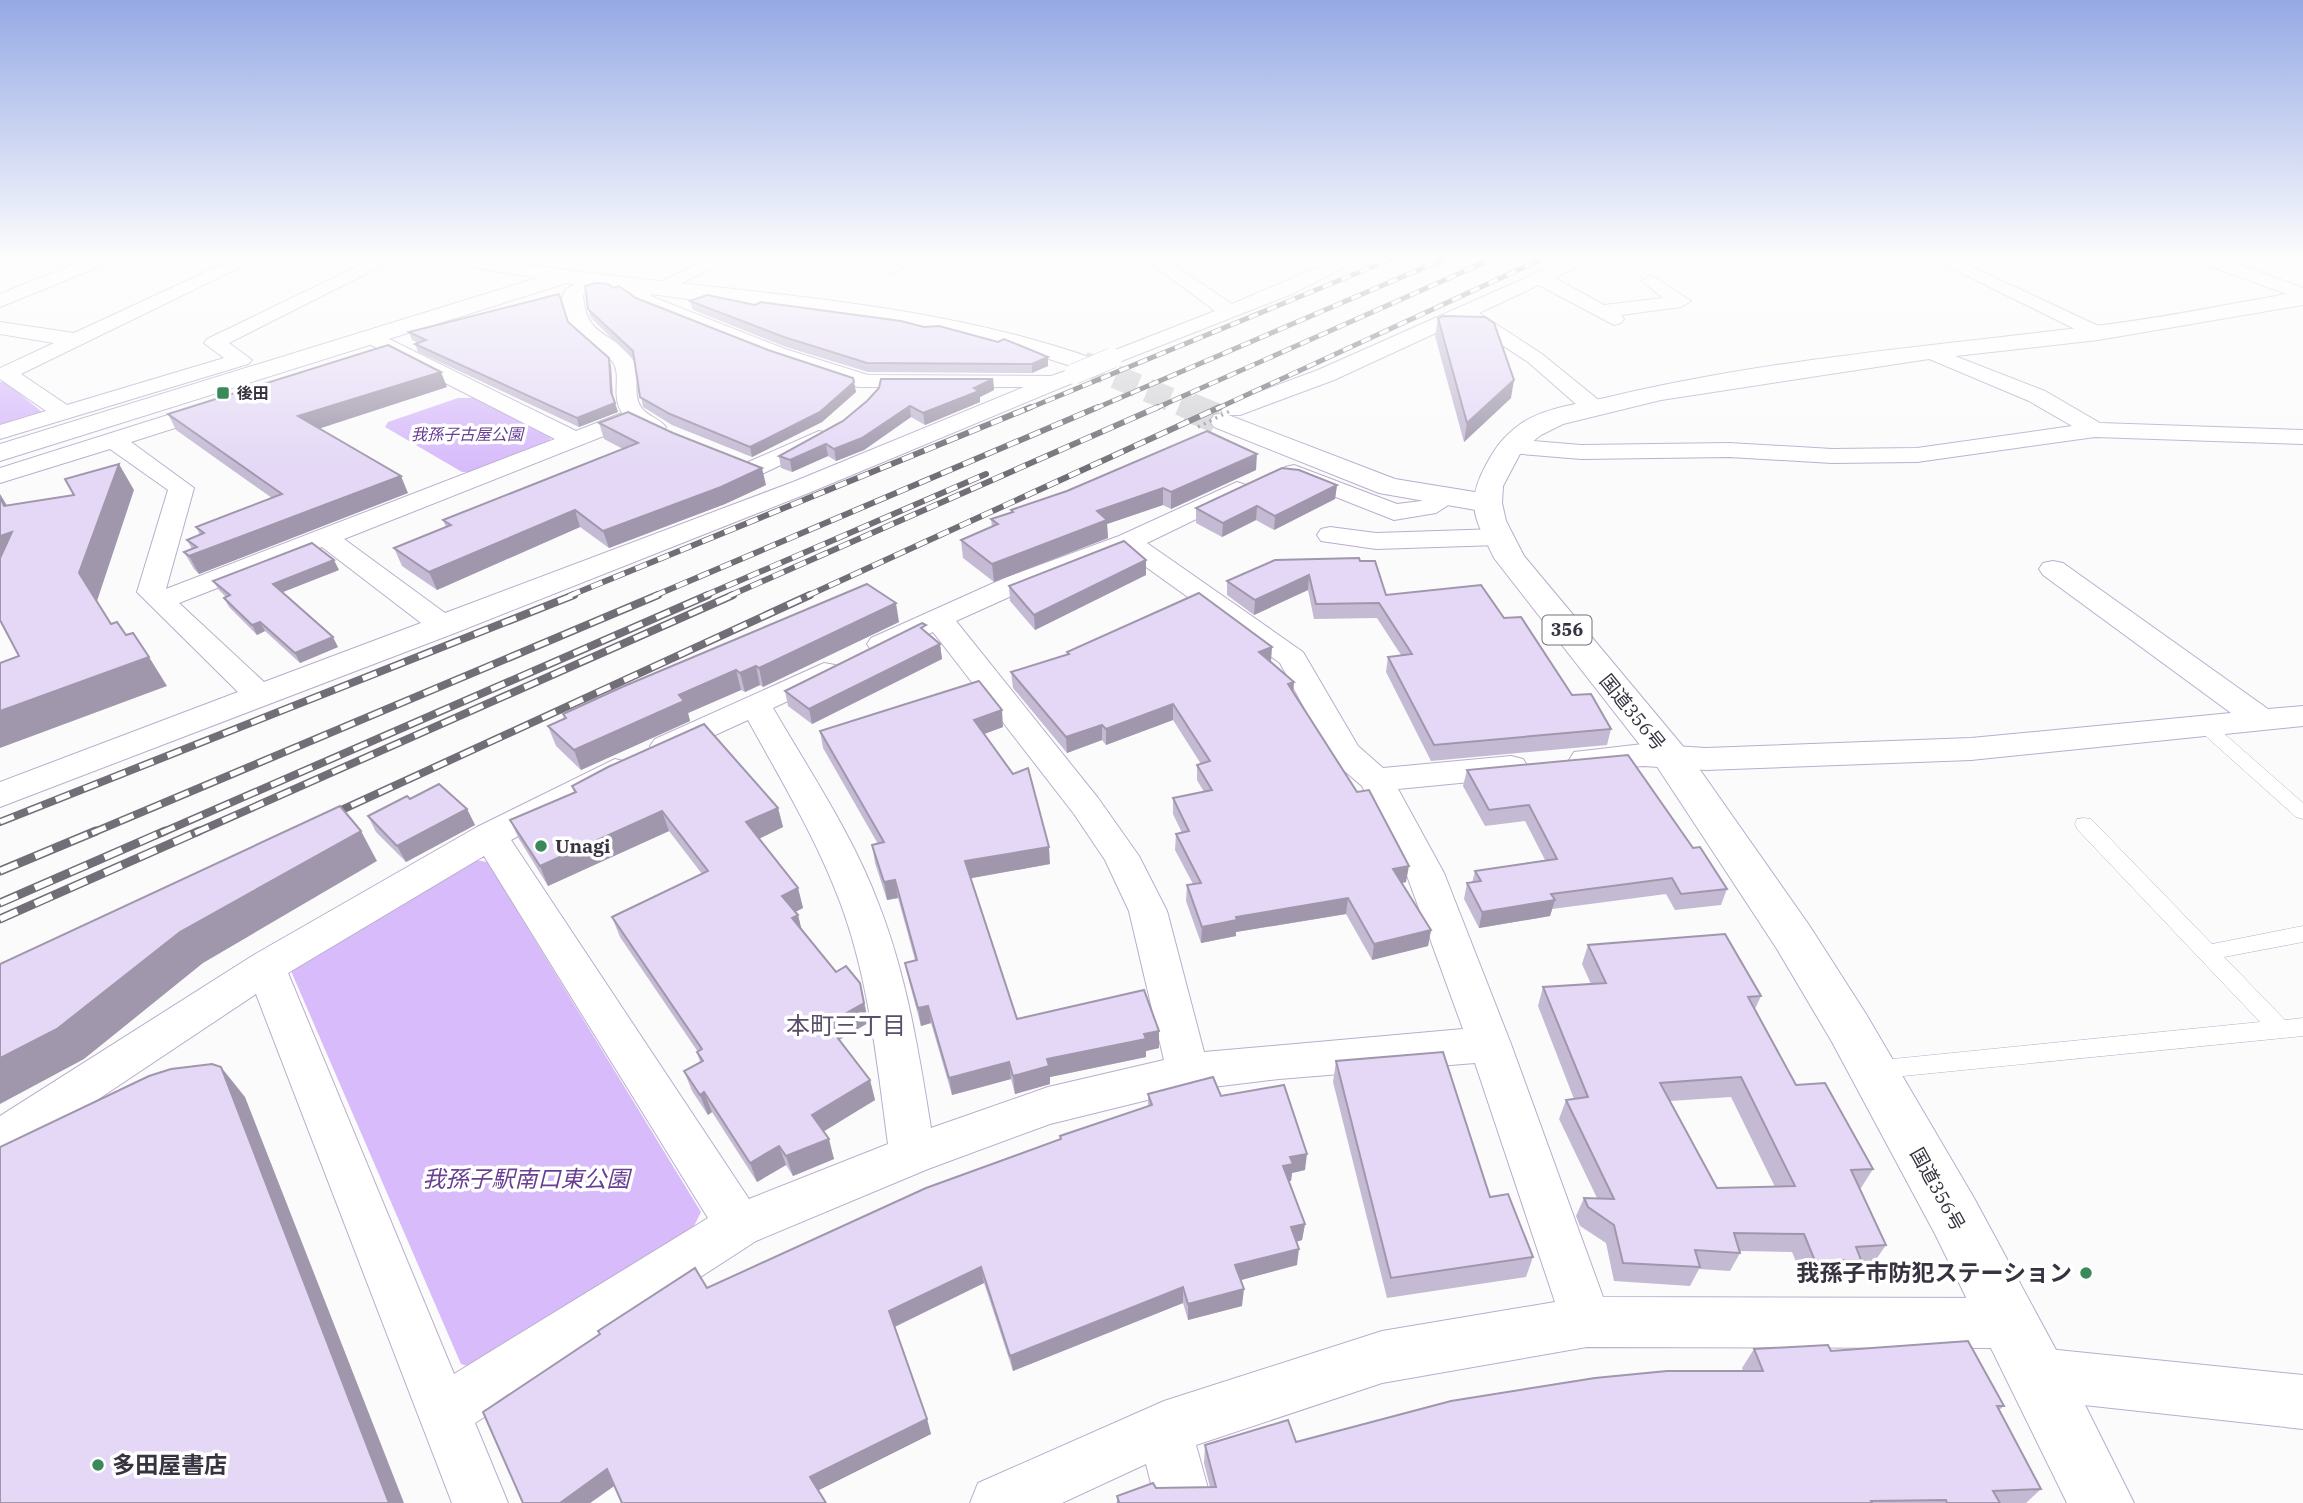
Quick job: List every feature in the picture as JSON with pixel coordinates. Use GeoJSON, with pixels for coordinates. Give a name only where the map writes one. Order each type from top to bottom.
{"type":"FeatureCollection","features":[{"type":"Feature","properties":{"kind":"main road"},"geometry":{"type":"LineString","coordinates":[[0,453],[404,329]]}},
{"type":"Feature","properties":{"kind":"main road"},"geometry":{"type":"LineString","coordinates":[[967,329],[1027,343],[1071,373]]}},
{"type":"Feature","properties":{"kind":"main road"},"geometry":{"type":"LineString","coordinates":[[1493,520],[1489,486],[1510,446],[1531,429],[1554,418],[1661,392],[1930,352],[2119,329]]}},
{"type":"Feature","properties":{"kind":"main road"},"geometry":{"type":"LineString","coordinates":[[1217,419],[1389,487],[1446,498],[1493,520]]}},
{"type":"Feature","properties":{"kind":"main road","name":"国道356号"},"geometry":{"type":"LineString","coordinates":[[1493,520],[1527,581],[1671,758],[1791,936],[1873,1070],[2038,1374],[2101,1503]]}},
{"type":"Feature","properties":{"kind":"street"},"geometry":{"type":"LineString","coordinates":[[7,329],[77,340]]}},
{"type":"Feature","properties":{"kind":"street"},"geometry":{"type":"LineString","coordinates":[[3,374],[100,329]]}},
{"type":"Feature","properties":{"kind":"street"},"geometry":{"type":"LineString","coordinates":[[0,432],[241,359],[214,343],[242,329]]}},
{"type":"Feature","properties":{"kind":"street"},"geometry":{"type":"LineString","coordinates":[[583,329],[628,370],[626,404],[635,416],[671,435]]}},
{"type":"Feature","properties":{"kind":"street"},"geometry":{"type":"LineString","coordinates":[[717,329],[865,392],[1050,379],[1071,373]]}},
{"type":"Feature","properties":{"kind":"street"},"geometry":{"type":"LineString","coordinates":[[0,795],[445,627],[802,487],[1071,373],[1184,329]]}},
{"type":"Feature","properties":{"kind":"street"},"geometry":{"type":"LineString","coordinates":[[1217,419],[1326,375],[1427,329]]}},
{"type":"Feature","properties":{"kind":"street"},"geometry":{"type":"LineString","coordinates":[[1491,329],[1535,358],[1593,407]]}},
{"type":"Feature","properties":{"kind":"street"},"geometry":{"type":"LineString","coordinates":[[2090,329],[2098,333]]}},
{"type":"Feature","properties":{"kind":"street"},"geometry":{"type":"LineString","coordinates":[[374,339],[574,439]]}},
{"type":"Feature","properties":{"kind":"street"},"geometry":{"type":"LineString","coordinates":[[0,476],[396,350]]}},
{"type":"Feature","properties":{"kind":"street"},"geometry":{"type":"LineString","coordinates":[[1930,352],[2037,396],[2095,430]]}},
{"type":"Feature","properties":{"kind":"street"},"geometry":{"type":"LineString","coordinates":[[3,374],[64,413]]}},
{"type":"Feature","properties":{"kind":"street"},"geometry":{"type":"LineString","coordinates":[[160,601],[635,416]]}},
{"type":"Feature","properties":{"kind":"street"},"geometry":{"type":"LineString","coordinates":[[754,468],[824,436],[841,423]]}},
{"type":"Feature","properties":{"kind":"street"},"geometry":{"type":"LineString","coordinates":[[1510,446],[1581,452],[1729,450],[1832,456],[1917,455],[2095,430],[2303,438]]}},
{"type":"Feature","properties":{"kind":"street"},"geometry":{"type":"LineString","coordinates":[[2269,437],[2303,460]]}},
{"type":"Feature","properties":{"kind":"street"},"geometry":{"type":"LineString","coordinates":[[113,440],[181,488],[151,592],[260,696]]}},
{"type":"Feature","properties":{"kind":"street"},"geometry":{"type":"LineString","coordinates":[[731,458],[802,487]]}},
{"type":"Feature","properties":{"kind":"street"},"geometry":{"type":"LineString","coordinates":[[0,1140],[266,967],[490,836],[602,776],[756,706],[937,617],[1128,542],[1276,471],[1298,472],[1394,512],[1427,508],[1446,498]]}},
{"type":"Feature","properties":{"kind":"street"},"geometry":{"type":"LineString","coordinates":[[1330,535],[1376,541],[1493,520]]}},
{"type":"Feature","properties":{"kind":"street"},"geometry":{"type":"LineString","coordinates":[[324,537],[445,627]]}},
{"type":"Feature","properties":{"kind":"street"},"geometry":{"type":"LineString","coordinates":[[1128,542],[1293,658],[1345,753],[1376,780],[1424,873],[1490,1044],[1587,1322]]}},
{"type":"Feature","properties":{"kind":"street"},"geometry":{"type":"LineString","coordinates":[[2053,569],[2261,720]]}},
{"type":"Feature","properties":{"kind":"street"},"geometry":{"type":"LineString","coordinates":[[937,617],[1086,806],[1121,856],[1148,911],[1188,1072]]}},
{"type":"Feature","properties":{"kind":"street"},"geometry":{"type":"LineString","coordinates":[[756,706],[846,870],[870,933],[892,1022],[912,1155]]}},
{"type":"Feature","properties":{"kind":"street"},"geometry":{"type":"LineString","coordinates":[[1376,780],[1643,755],[1671,758],[1971,748],[2303,716]]}},
{"type":"Feature","properties":{"kind":"street"},"geometry":{"type":"LineString","coordinates":[[490,836],[739,1225]]}},
{"type":"Feature","properties":{"kind":"street"},"geometry":{"type":"LineString","coordinates":[[266,967],[480,1503]]}},
{"type":"Feature","properties":{"kind":"street"},"geometry":{"type":"LineString","coordinates":[[443,1412],[739,1225],[912,1155],[1048,1106],[1188,1072],[1279,1061],[1490,1044]]}},
{"type":"Feature","properties":{"kind":"street"},"geometry":{"type":"LineString","coordinates":[[998,1503],[1164,1428],[1382,1357],[1587,1322],[2011,1323]]}},
{"type":"Feature","properties":{"kind":"street"},"geometry":{"type":"LineString","coordinates":[[2038,1374],[2303,1402]]}},
{"type":"Feature","properties":{"kind":"street"},"geometry":{"type":"LineString","coordinates":[[1164,1428],[1184,1503]]}},
{"type":"Feature","properties":{"kind":"lane"},"geometry":{"type":"LineString","coordinates":[[2205,726],[2303,813]]}},
{"type":"Feature","properties":{"kind":"lane"},"geometry":{"type":"LineString","coordinates":[[2084,824],[2280,1029]]}},
{"type":"Feature","properties":{"kind":"lane"},"geometry":{"type":"LineString","coordinates":[[2207,953],[2303,934]]}},
{"type":"Feature","properties":{"kind":"lane"},"geometry":{"type":"LineString","coordinates":[[1873,1070],[2303,1027]]}},
{"type":"Feature","properties":{"kind":"green space"},"geometry":{"type":"Polygon","coordinates":[[[0,382],[5,382],[47,416],[0,430],[0,382]]]}},
{"type":"Feature","properties":{"kind":"green space","name":"我孫子古屋公園"},"geometry":{"type":"Polygon","coordinates":[[[458,398],[475,398],[551,438],[545,445],[476,472],[462,472],[385,427],[388,422],[458,398]]]}},
{"type":"Feature","properties":{"kind":"green space","name":"我孫子駅南口東公園"},"geometry":{"type":"Polygon","coordinates":[[[465,858],[487,862],[701,1212],[688,1238],[476,1369],[461,1364],[291,971],[465,858]]]}},
{"type":"Feature","properties":{"kind":"building"},"geometry":{"type":"Polygon","coordinates":[[[420,329],[576,329],[609,358],[611,392],[615,403],[577,418],[415,344],[426,340],[409,332],[420,329]]]}},
{"type":"Feature","properties":{"kind":"building"},"geometry":{"type":"Polygon","coordinates":[[[610,329],[715,329],[853,378],[854,382],[820,412],[750,447],[670,414],[640,397],[633,351],[610,329]]]}},
{"type":"Feature","properties":{"kind":"building"},"geometry":{"type":"Polygon","coordinates":[[[763,329],[951,329],[998,342],[1004,339],[1048,357],[1032,364],[867,363],[763,329]]]}},
{"type":"Feature","properties":{"kind":"building"},"geometry":{"type":"Polygon","coordinates":[[[1441,329],[1496,329],[1514,380],[1467,423],[1441,329]]]}},
{"type":"Feature","properties":{"kind":"building"},"geometry":{"type":"Polygon","coordinates":[[[388,345],[441,372],[298,416],[401,476],[189,556],[184,552],[197,547],[187,540],[204,533],[196,527],[282,494],[168,414],[388,345]]]}},
{"type":"Feature","properties":{"kind":"building"},"geometry":{"type":"Polygon","coordinates":[[[881,379],[993,379],[974,388],[979,391],[923,413],[910,406],[862,438],[834,449],[826,444],[790,460],[779,456],[843,421],[879,388],[881,379]]]}},
{"type":"Feature","properties":{"kind":"building"},"geometry":{"type":"Polygon","coordinates":[[[628,412],[762,468],[721,487],[603,531],[575,510],[429,572],[394,548],[451,525],[443,520],[638,443],[599,423],[628,412]]]}},
{"type":"Feature","properties":{"kind":"building"},"geometry":{"type":"Polygon","coordinates":[[[1207,431],[1257,454],[1171,492],[1163,488],[1097,511],[1107,520],[992,564],[961,540],[998,524],[991,519],[1013,512],[1011,510],[1067,491],[1207,431]]]}},
{"type":"Feature","properties":{"kind":"building"},"geometry":{"type":"Polygon","coordinates":[[[119,464],[79,573],[111,624],[117,622],[126,635],[133,633],[149,657],[0,711],[0,663],[19,656],[0,620],[0,558],[12,532],[0,536],[0,497],[4,506],[74,495],[65,479],[119,464]]]}},
{"type":"Feature","properties":{"kind":"building"},"geometry":{"type":"Polygon","coordinates":[[[1282,468],[1299,470],[1337,485],[1275,516],[1257,506],[1223,523],[1196,508],[1282,468]]]}},
{"type":"Feature","properties":{"kind":"building"},"geometry":{"type":"Polygon","coordinates":[[[1124,541],[1146,560],[1034,615],[1009,586],[1124,541]]]}},
{"type":"Feature","properties":{"kind":"building"},"geometry":{"type":"Polygon","coordinates":[[[312,543],[334,560],[273,584],[333,637],[295,653],[260,622],[252,625],[224,598],[230,595],[213,581],[312,543]]]}},
{"type":"Feature","properties":{"kind":"building"},"geometry":{"type":"Polygon","coordinates":[[[1359,558],[1360,561],[1375,561],[1386,595],[1481,585],[1504,618],[1521,617],[1572,695],[1591,694],[1611,729],[1434,745],[1388,657],[1412,654],[1379,603],[1316,604],[1309,575],[1255,600],[1227,581],[1275,560],[1359,558]]]}},
{"type":"Feature","properties":{"kind":"building"},"geometry":{"type":"Polygon","coordinates":[[[867,584],[896,603],[759,668],[756,666],[740,673],[736,670],[679,695],[684,701],[574,750],[548,726],[566,718],[563,714],[622,687],[867,584]]]}},
{"type":"Feature","properties":{"kind":"building"},"geometry":{"type":"Polygon","coordinates":[[[1199,593],[1272,647],[1259,652],[1294,682],[1288,684],[1357,792],[1369,790],[1409,866],[1393,869],[1431,930],[1374,944],[1348,898],[1236,917],[1237,920],[1202,927],[1187,885],[1201,883],[1176,834],[1189,831],[1173,798],[1212,790],[1197,765],[1210,761],[1173,704],[1106,729],[1102,725],[1066,737],[1011,672],[1069,654],[1067,652],[1199,593]]]}},
{"type":"Feature","properties":{"kind":"building"},"geometry":{"type":"Polygon","coordinates":[[[922,623],[926,625],[921,628],[940,644],[809,709],[785,691],[922,623]]]}},
{"type":"Feature","properties":{"kind":"building"},"geometry":{"type":"Polygon","coordinates":[[[979,681],[1002,710],[974,720],[1013,774],[1028,768],[1049,847],[965,861],[1017,1019],[1144,990],[1159,1031],[1144,1034],[1146,1039],[1047,1059],[1049,1066],[1013,1076],[1009,1062],[949,1078],[928,1006],[918,1008],[905,963],[917,960],[895,880],[884,882],[872,845],[884,842],[820,731],[979,681]]]}},
{"type":"Feature","properties":{"kind":"building"},"geometry":{"type":"Polygon","coordinates":[[[704,724],[778,808],[746,822],[798,888],[782,896],[798,915],[792,918],[836,972],[846,966],[860,983],[864,1003],[827,1024],[870,1080],[812,1115],[829,1139],[786,1156],[779,1146],[750,1163],[704,1092],[700,1095],[684,1071],[703,1061],[697,1052],[702,1049],[612,917],[708,871],[662,811],[540,866],[510,820],[576,792],[572,786],[704,724]]]}},
{"type":"Feature","properties":{"kind":"building"},"geometry":{"type":"Polygon","coordinates":[[[1628,755],[1693,848],[1700,847],[1727,889],[1681,894],[1672,878],[1551,894],[1555,900],[1482,912],[1467,883],[1481,881],[1475,871],[1557,859],[1529,805],[1489,810],[1467,770],[1628,755]]]}},
{"type":"Feature","properties":{"kind":"building"},"geometry":{"type":"Polygon","coordinates":[[[439,784],[467,809],[397,846],[368,816],[407,796],[410,799],[439,784]]]}},
{"type":"Feature","properties":{"kind":"building"},"geometry":{"type":"Polygon","coordinates":[[[340,806],[361,831],[180,932],[57,1029],[0,1058],[0,964],[340,806]]]}},
{"type":"Feature","properties":{"kind":"building"},"geometry":{"type":"Polygon","coordinates":[[[1725,934],[1761,996],[1748,997],[1796,1085],[1825,1083],[1873,1169],[1851,1170],[1886,1245],[1856,1247],[1861,1260],[1815,1261],[1804,1234],[1734,1233],[1740,1253],[1695,1250],[1700,1267],[1623,1263],[1614,1225],[1588,1207],[1584,1198],[1614,1199],[1566,1100],[1588,1097],[1543,987],[1606,983],[1588,945],[1725,934]],[[1741,1077],[1660,1083],[1717,1188],[1795,1186],[1741,1077]]]}},
{"type":"Feature","properties":{"kind":"building"},"geometry":{"type":"Polygon","coordinates":[[[1443,1052],[1490,1197],[1508,1194],[1533,1257],[1391,1278],[1336,1061],[1443,1052]]]}},
{"type":"Feature","properties":{"kind":"building"},"geometry":{"type":"Polygon","coordinates":[[[212,1064],[221,1067],[389,1503],[0,1503],[0,1147],[149,1076],[171,1069],[212,1064]]]}},
{"type":"Feature","properties":{"kind":"building"},"geometry":{"type":"Polygon","coordinates":[[[1213,1077],[1221,1096],[1284,1085],[1307,1154],[1290,1157],[1293,1164],[1283,1166],[1305,1224],[1291,1227],[1299,1249],[1235,1265],[1244,1289],[1188,1304],[1183,1287],[1010,1356],[981,1267],[889,1311],[927,1419],[810,1477],[826,1503],[622,1503],[607,1469],[560,1503],[523,1503],[483,1412],[600,1334],[598,1331],[695,1268],[707,1288],[926,1188],[1061,1139],[1060,1136],[1152,1105],[1148,1094],[1213,1077]]]}},
{"type":"Feature","properties":{"kind":"building"},"geometry":{"type":"Polygon","coordinates":[[[1968,1341],[2004,1406],[1997,1406],[2041,1489],[1993,1491],[2000,1503],[1947,1503],[1946,1500],[1871,1501],[1872,1503],[1117,1503],[1117,1496],[1153,1483],[1156,1488],[1216,1487],[1205,1445],[1288,1420],[1296,1442],[1451,1401],[1595,1378],[1667,1371],[1763,1371],[1754,1349],[1828,1345],[1831,1351],[1968,1341]]]}},
{"type":"Feature","properties":{"kind":"tunnel"},"geometry":{"type":"LineString","coordinates":[[1083,363],[1193,409]]}},
{"type":"Feature","properties":{"kind":"tunnel"},"geometry":{"type":"LineString","coordinates":[[1189,407],[1223,421]]}},
{"type":"Feature","properties":{"kind":"railway"},"geometry":{"type":"LineString","coordinates":[[1027,409],[1221,329]]}},
{"type":"Feature","properties":{"kind":"railway"},"geometry":{"type":"LineString","coordinates":[[1094,409],[1280,329]]}},
{"type":"Feature","properties":{"kind":"railway"},"geometry":{"type":"LineString","coordinates":[[1154,409],[1334,329]]}},
{"type":"Feature","properties":{"kind":"railway"},"geometry":{"type":"LineString","coordinates":[[1216,409],[1390,329]]}},
{"type":"Feature","properties":{"kind":"railway"},"geometry":{"type":"LineString","coordinates":[[569,596],[1031,407]]}},
{"type":"Feature","properties":{"kind":"railway"},"geometry":{"type":"LineString","coordinates":[[654,596],[1098,407]]}},
{"type":"Feature","properties":{"kind":"railway"},"geometry":{"type":"LineString","coordinates":[[729,596],[1158,407]]}},
{"type":"Feature","properties":{"kind":"railway"},"geometry":{"type":"LineString","coordinates":[[807,596],[1220,407]]}},
{"type":"Feature","properties":{"kind":"railway"},"geometry":{"type":"LineString","coordinates":[[704,596],[986,474]]}},
{"type":"Feature","properties":{"kind":"railway"},"geometry":{"type":"LineString","coordinates":[[0,822],[574,595]]}},
{"type":"Feature","properties":{"kind":"railway"},"geometry":{"type":"LineString","coordinates":[[92,833],[658,595]]}},
{"type":"Feature","properties":{"kind":"railway"},"geometry":{"type":"LineString","coordinates":[[161,833],[708,595]]}},
{"type":"Feature","properties":{"kind":"railway"},"geometry":{"type":"LineString","coordinates":[[195,833],[733,595]]}},
{"type":"Feature","properties":{"kind":"railway"},"geometry":{"type":"LineString","coordinates":[[324,818],[810,595]]}},
{"type":"Feature","properties":{"kind":"railway"},"geometry":{"type":"LineString","coordinates":[[0,871],[96,831]]}},
{"type":"Feature","properties":{"kind":"railway"},"geometry":{"type":"LineString","coordinates":[[0,903],[165,831]]}},
{"type":"Feature","properties":{"kind":"railway"},"geometry":{"type":"LineString","coordinates":[[0,919],[199,831]]}},
{"type":"Feature","properties":{"kind":"place","name":"後田"},"geometry":{"type":"Point","coordinates":[223,393]}},
{"type":"Feature","properties":{"kind":"place","name":"Unagi"},"geometry":{"type":"Point","coordinates":[541,846]}},
{"type":"Feature","properties":{"kind":"place","name":"我孫子市防犯ステーション"},"geometry":{"type":"Point","coordinates":[2086,1273]}},
{"type":"Feature","properties":{"kind":"place","name":"多田屋書店"},"geometry":{"type":"Point","coordinates":[98,1465]}},
{"type":"Feature","properties":{"kind":"district","name":"本町三丁目"},"geometry":{"type":"Point","coordinates":[846,1026]}}]}
